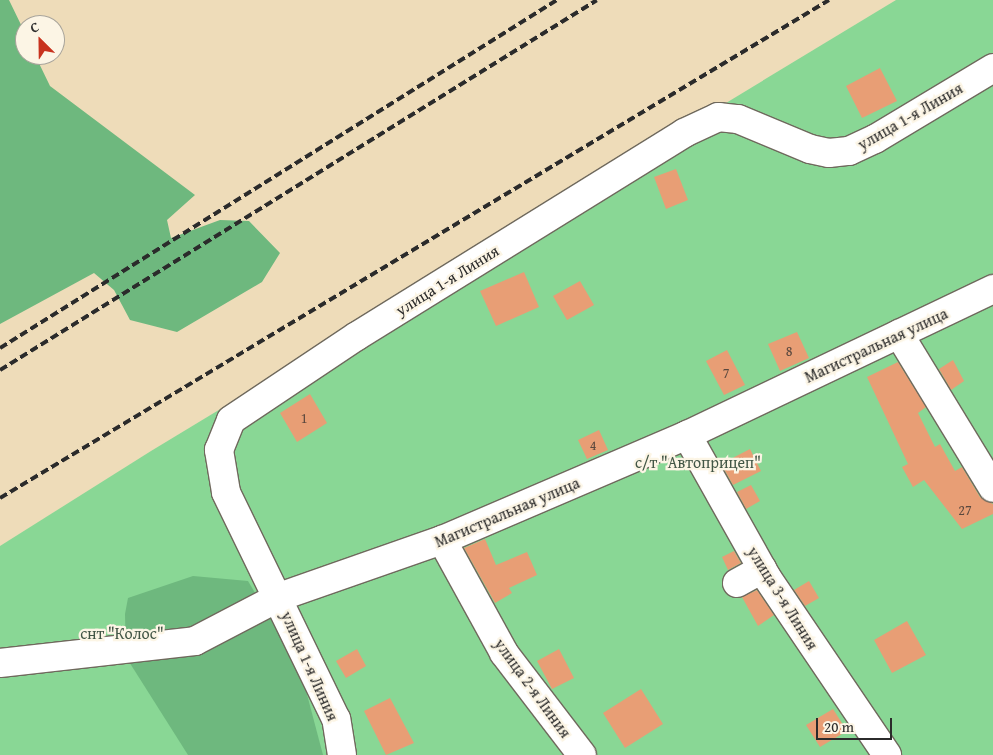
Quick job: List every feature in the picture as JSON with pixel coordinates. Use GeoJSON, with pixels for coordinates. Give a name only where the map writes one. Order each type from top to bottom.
{"type":"FeatureCollection","features":[{"type":"Feature","properties":{"kind":"street","name":"улица 1-я Линия"},"geometry":{"type":"LineString","coordinates":[[342,755],[336,719],[279,597],[226,492],[219,450],[232,420],[357,336],[684,134],[718,117],[738,119],[810,149],[829,153],[848,151],[875,139],[993,68]]}},
{"type":"Feature","properties":{"kind":"street","name":"Магистральная улица"},"geometry":{"type":"LineString","coordinates":[[0,663],[195,641],[279,597],[442,540],[687,434],[993,289]]}},
{"type":"Feature","properties":{"kind":"street"},"geometry":{"type":"LineString","coordinates":[[899,334],[993,488]]}},
{"type":"Feature","properties":{"kind":"street","name":"улица 3-я Линия"},"geometry":{"type":"LineString","coordinates":[[687,434],[762,569],[887,755]]}},
{"type":"Feature","properties":{"kind":"street","name":"улица 2-я Линия"},"geometry":{"type":"LineString","coordinates":[[442,540],[504,653],[582,755]]}},
{"type":"Feature","properties":{"kind":"street"},"geometry":{"type":"LineString","coordinates":[[736,583],[762,569]]}},
{"type":"Feature","properties":{"kind":"green space"},"geometry":{"type":"Polygon","coordinates":[[[0,0],[9,0],[16,15],[15,65],[40,65],[50,86],[195,195],[167,220],[171,238],[220,220],[249,221],[280,253],[262,282],[177,332],[130,320],[114,290],[94,273],[0,324],[0,0]]]}},
{"type":"Feature","properties":{"kind":"green space","name":"с/т \"Автоприцеп\""},"geometry":{"type":"Polygon","coordinates":[[[896,0],[993,0],[993,755],[0,755],[0,546],[151,451],[896,0]]]}},
{"type":"Feature","properties":{"kind":"green space"},"geometry":{"type":"Polygon","coordinates":[[[193,576],[248,581],[300,668],[323,755],[188,755],[126,657],[125,614],[128,598],[193,576]]]}},
{"type":"Feature","properties":{"kind":"building"},"geometry":{"type":"Polygon","coordinates":[[[880,68],[897,101],[862,118],[846,86],[880,68]]]}},
{"type":"Feature","properties":{"kind":"building"},"geometry":{"type":"Polygon","coordinates":[[[676,169],[688,200],[666,209],[654,177],[676,169]]]}},
{"type":"Feature","properties":{"kind":"building"},"geometry":{"type":"Polygon","coordinates":[[[524,272],[539,307],[496,326],[480,291],[524,272]]]}},
{"type":"Feature","properties":{"kind":"building"},"geometry":{"type":"Polygon","coordinates":[[[580,281],[594,305],[567,320],[553,296],[580,281]]]}},
{"type":"Feature","properties":{"kind":"building"},"geometry":{"type":"Polygon","coordinates":[[[797,332],[809,358],[780,371],[768,344],[797,332]]]}},
{"type":"Feature","properties":{"kind":"building"},"geometry":{"type":"Polygon","coordinates":[[[727,350],[745,385],[724,395],[706,361],[727,350]]]}},
{"type":"Feature","properties":{"kind":"building"},"geometry":{"type":"Polygon","coordinates":[[[953,360],[964,381],[951,390],[939,369],[953,360]]]}},
{"type":"Feature","properties":{"kind":"building"},"geometry":{"type":"Polygon","coordinates":[[[898,362],[926,407],[918,413],[935,447],[940,444],[955,471],[962,467],[980,497],[993,504],[993,514],[962,529],[924,480],[913,487],[902,467],[908,464],[867,377],[898,362]]]}},
{"type":"Feature","properties":{"kind":"building"},"geometry":{"type":"Polygon","coordinates":[[[310,394],[327,423],[297,442],[280,413],[310,394]]]}},
{"type":"Feature","properties":{"kind":"building"},"geometry":{"type":"Polygon","coordinates":[[[599,430],[608,450],[587,459],[578,440],[599,430]]]}},
{"type":"Feature","properties":{"kind":"building"},"geometry":{"type":"Polygon","coordinates":[[[750,449],[761,471],[733,485],[721,464],[750,449]]]}},
{"type":"Feature","properties":{"kind":"building"},"geometry":{"type":"Polygon","coordinates":[[[751,485],[760,501],[746,509],[737,492],[751,485]]]}},
{"type":"Feature","properties":{"kind":"building"},"geometry":{"type":"Polygon","coordinates":[[[485,539],[496,565],[527,552],[537,575],[509,588],[512,593],[495,603],[464,548],[485,539]]]}},
{"type":"Feature","properties":{"kind":"building"},"geometry":{"type":"Polygon","coordinates":[[[734,551],[741,563],[728,570],[722,557],[734,551]]]}},
{"type":"Feature","properties":{"kind":"building"},"geometry":{"type":"Polygon","coordinates":[[[809,581],[819,598],[805,606],[794,590],[809,581]]]}},
{"type":"Feature","properties":{"kind":"building"},"geometry":{"type":"Polygon","coordinates":[[[757,590],[774,615],[758,626],[742,597],[757,590]]]}},
{"type":"Feature","properties":{"kind":"building"},"geometry":{"type":"Polygon","coordinates":[[[907,621],[926,655],[892,673],[874,640],[907,621]]]}},
{"type":"Feature","properties":{"kind":"building"},"geometry":{"type":"Polygon","coordinates":[[[357,649],[366,666],[346,678],[336,661],[357,649]]]}},
{"type":"Feature","properties":{"kind":"building"},"geometry":{"type":"Polygon","coordinates":[[[559,649],[574,678],[552,689],[537,661],[559,649]]]}},
{"type":"Feature","properties":{"kind":"building"},"geometry":{"type":"Polygon","coordinates":[[[641,689],[663,724],[625,748],[603,713],[641,689]]]}},
{"type":"Feature","properties":{"kind":"building"},"geometry":{"type":"Polygon","coordinates":[[[390,698],[414,743],[386,755],[364,711],[390,698]]]}},
{"type":"Feature","properties":{"kind":"building"},"geometry":{"type":"Polygon","coordinates":[[[833,709],[847,731],[820,747],[806,725],[833,709]]]}},
{"type":"Feature","properties":{"kind":"railway"},"geometry":{"type":"LineString","coordinates":[[0,348],[557,0]]}},
{"type":"Feature","properties":{"kind":"railway"},"geometry":{"type":"LineString","coordinates":[[0,370],[597,0]]}},
{"type":"Feature","properties":{"kind":"railway"},"geometry":{"type":"LineString","coordinates":[[0,498],[829,0]]}},
{"type":"Feature","properties":{"kind":"park label","name":"снт \"Колос\""},"geometry":{"type":"Point","coordinates":[122,633]}}]}
